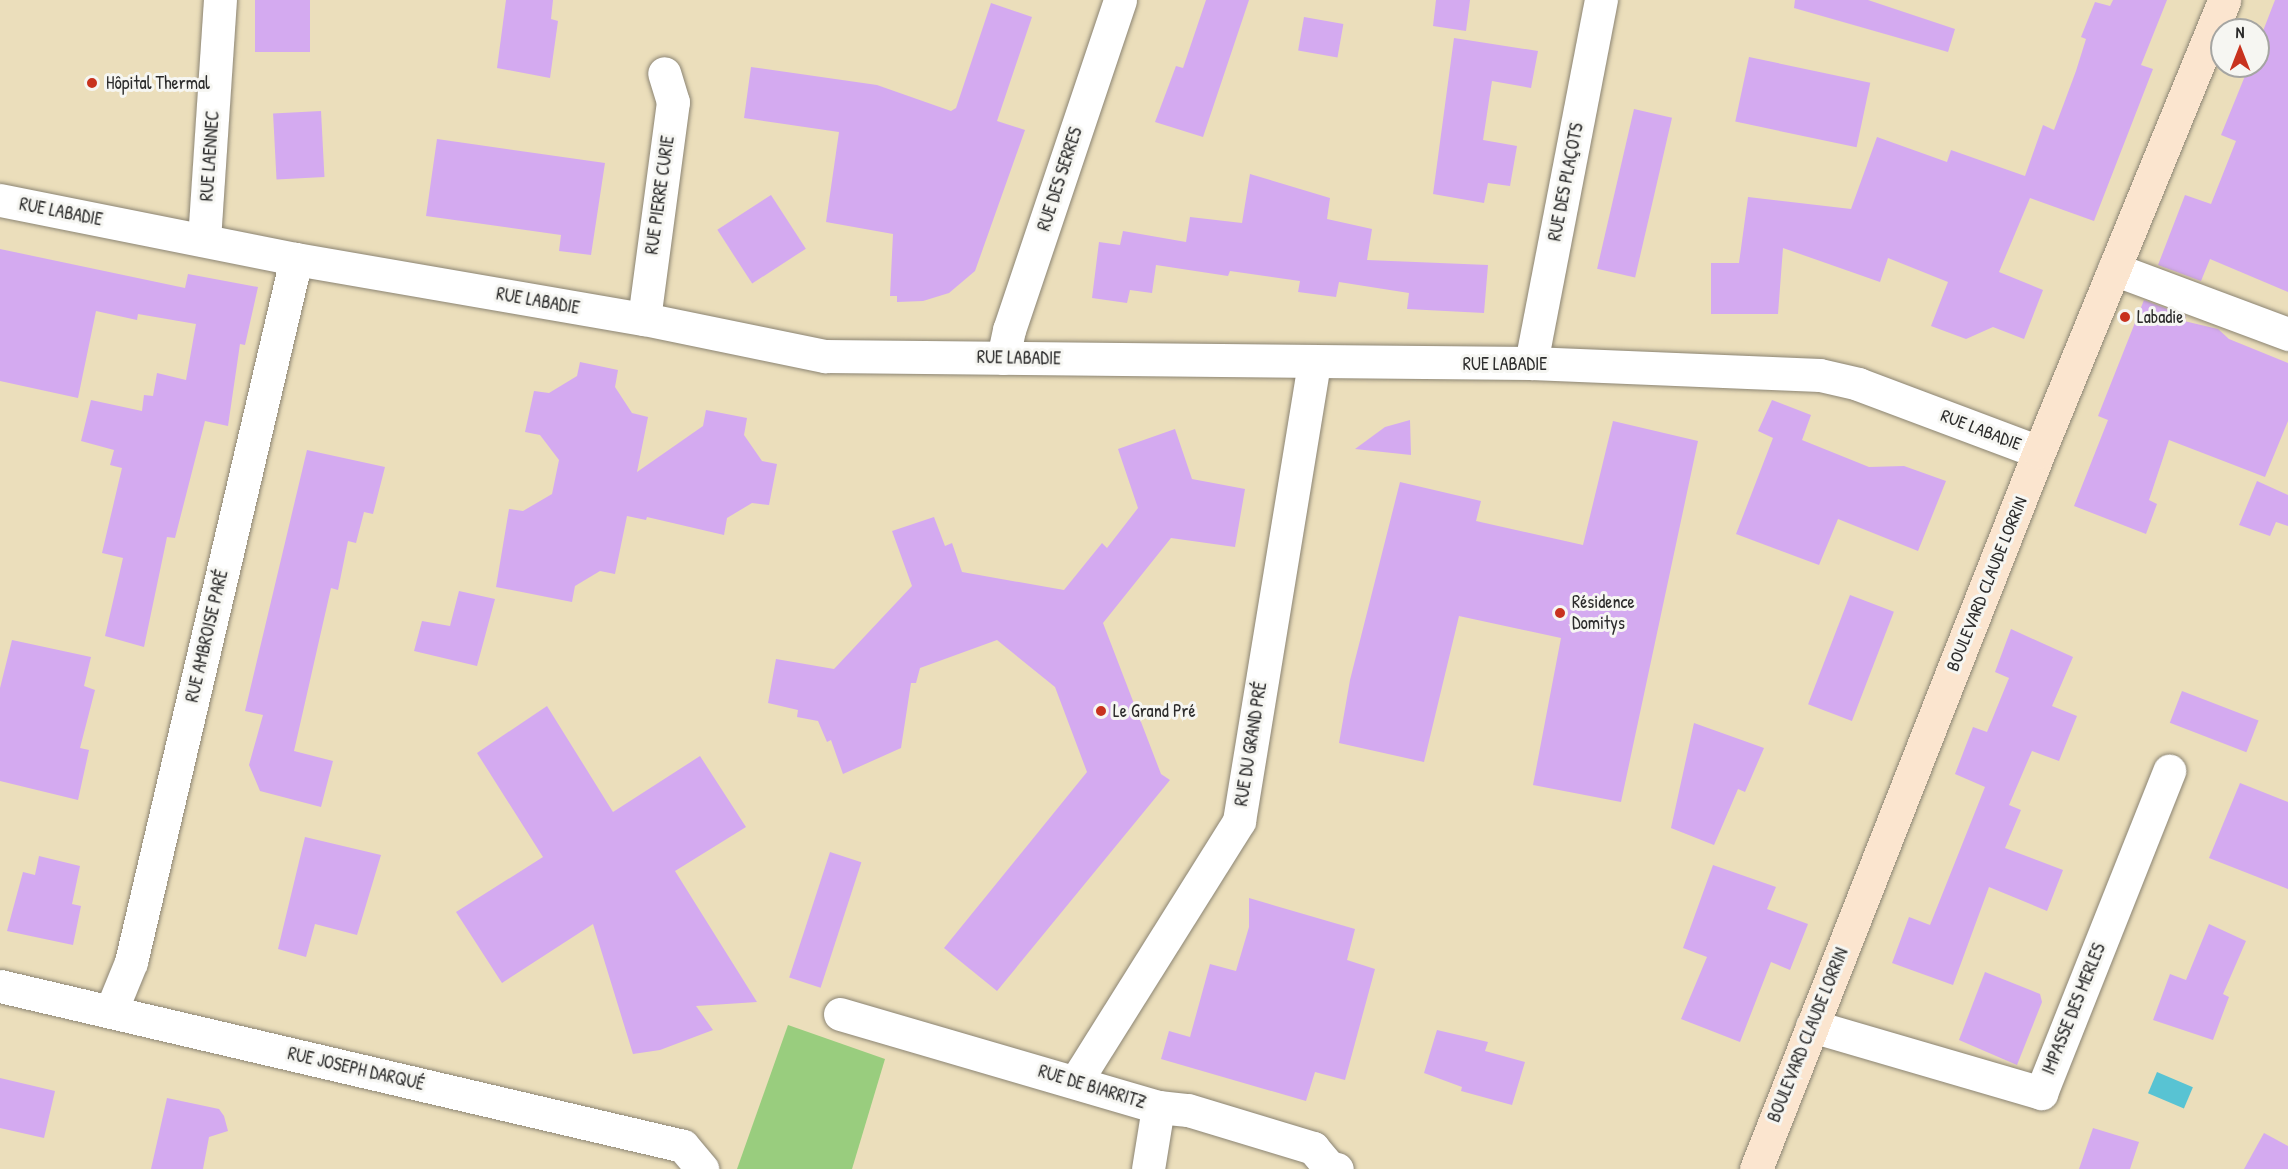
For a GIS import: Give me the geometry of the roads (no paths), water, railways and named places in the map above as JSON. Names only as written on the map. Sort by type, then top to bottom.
[{"type":"street","name":"RUE LAENNEC","points":[[204,240],[220,0]]},
{"type":"street","name":"RUE DES SERRES","points":[[1003,358],[1009,330],[1120,0]]},
{"type":"street","name":"RUE DES PLAÇOTS","points":[[1531,363],[1601,0]]},
{"type":"street","name":"BOULEVARD CLAUDE LORRIN","points":[[1756,1169],[2039,452],[2223,0]]},
{"type":"street","name":"RUE PIERRE CURIE","points":[[644,319],[673,102],[664,73]]},
{"type":"street","name":"RUE LABADIE","points":[[0,200],[296,259],[644,319],[825,356],[1314,364],[1531,363],[1820,375],[1858,384],[2039,452]]},
{"type":"street","name":"RUE AMBROISE PARÉ","points":[[111,1011],[131,962],[296,259]]},
{"type":"street","points":[[2114,269],[2288,334]]},
{"type":"street","name":"RUE DU GRAND PRÉ","points":[[1076,1081],[1239,821],[1314,364]]},
{"type":"street","name":"IMPASSE DES MERLES","points":[[1812,1026],[2041,1093],[2169,771]]},
{"type":"street","name":"RUE JOSEPH DARQUÉ","points":[[0,986],[683,1146],[702,1169]]},
{"type":"street","name":"RUE DE BIARRITZ","points":[[840,1014],[1076,1081],[1158,1107],[1188,1110],[1313,1148],[1329,1167],[1336,1169]]},
{"type":"street","points":[[1148,1169],[1158,1107]]},
{"type":"water","points":[[2157,1072],[2193,1087],[2184,1108],[2148,1093]]},
{"type":"place","name":"Hôpital Thermal","points":[[92,83]]},
{"type":"place","name":"Labadie","points":[[2125,317]]},
{"type":"place","name":"Résidence Domitys","points":[[1560,613]]},
{"type":"place","name":"Le Grand Pré","points":[[1101,711]]}]
